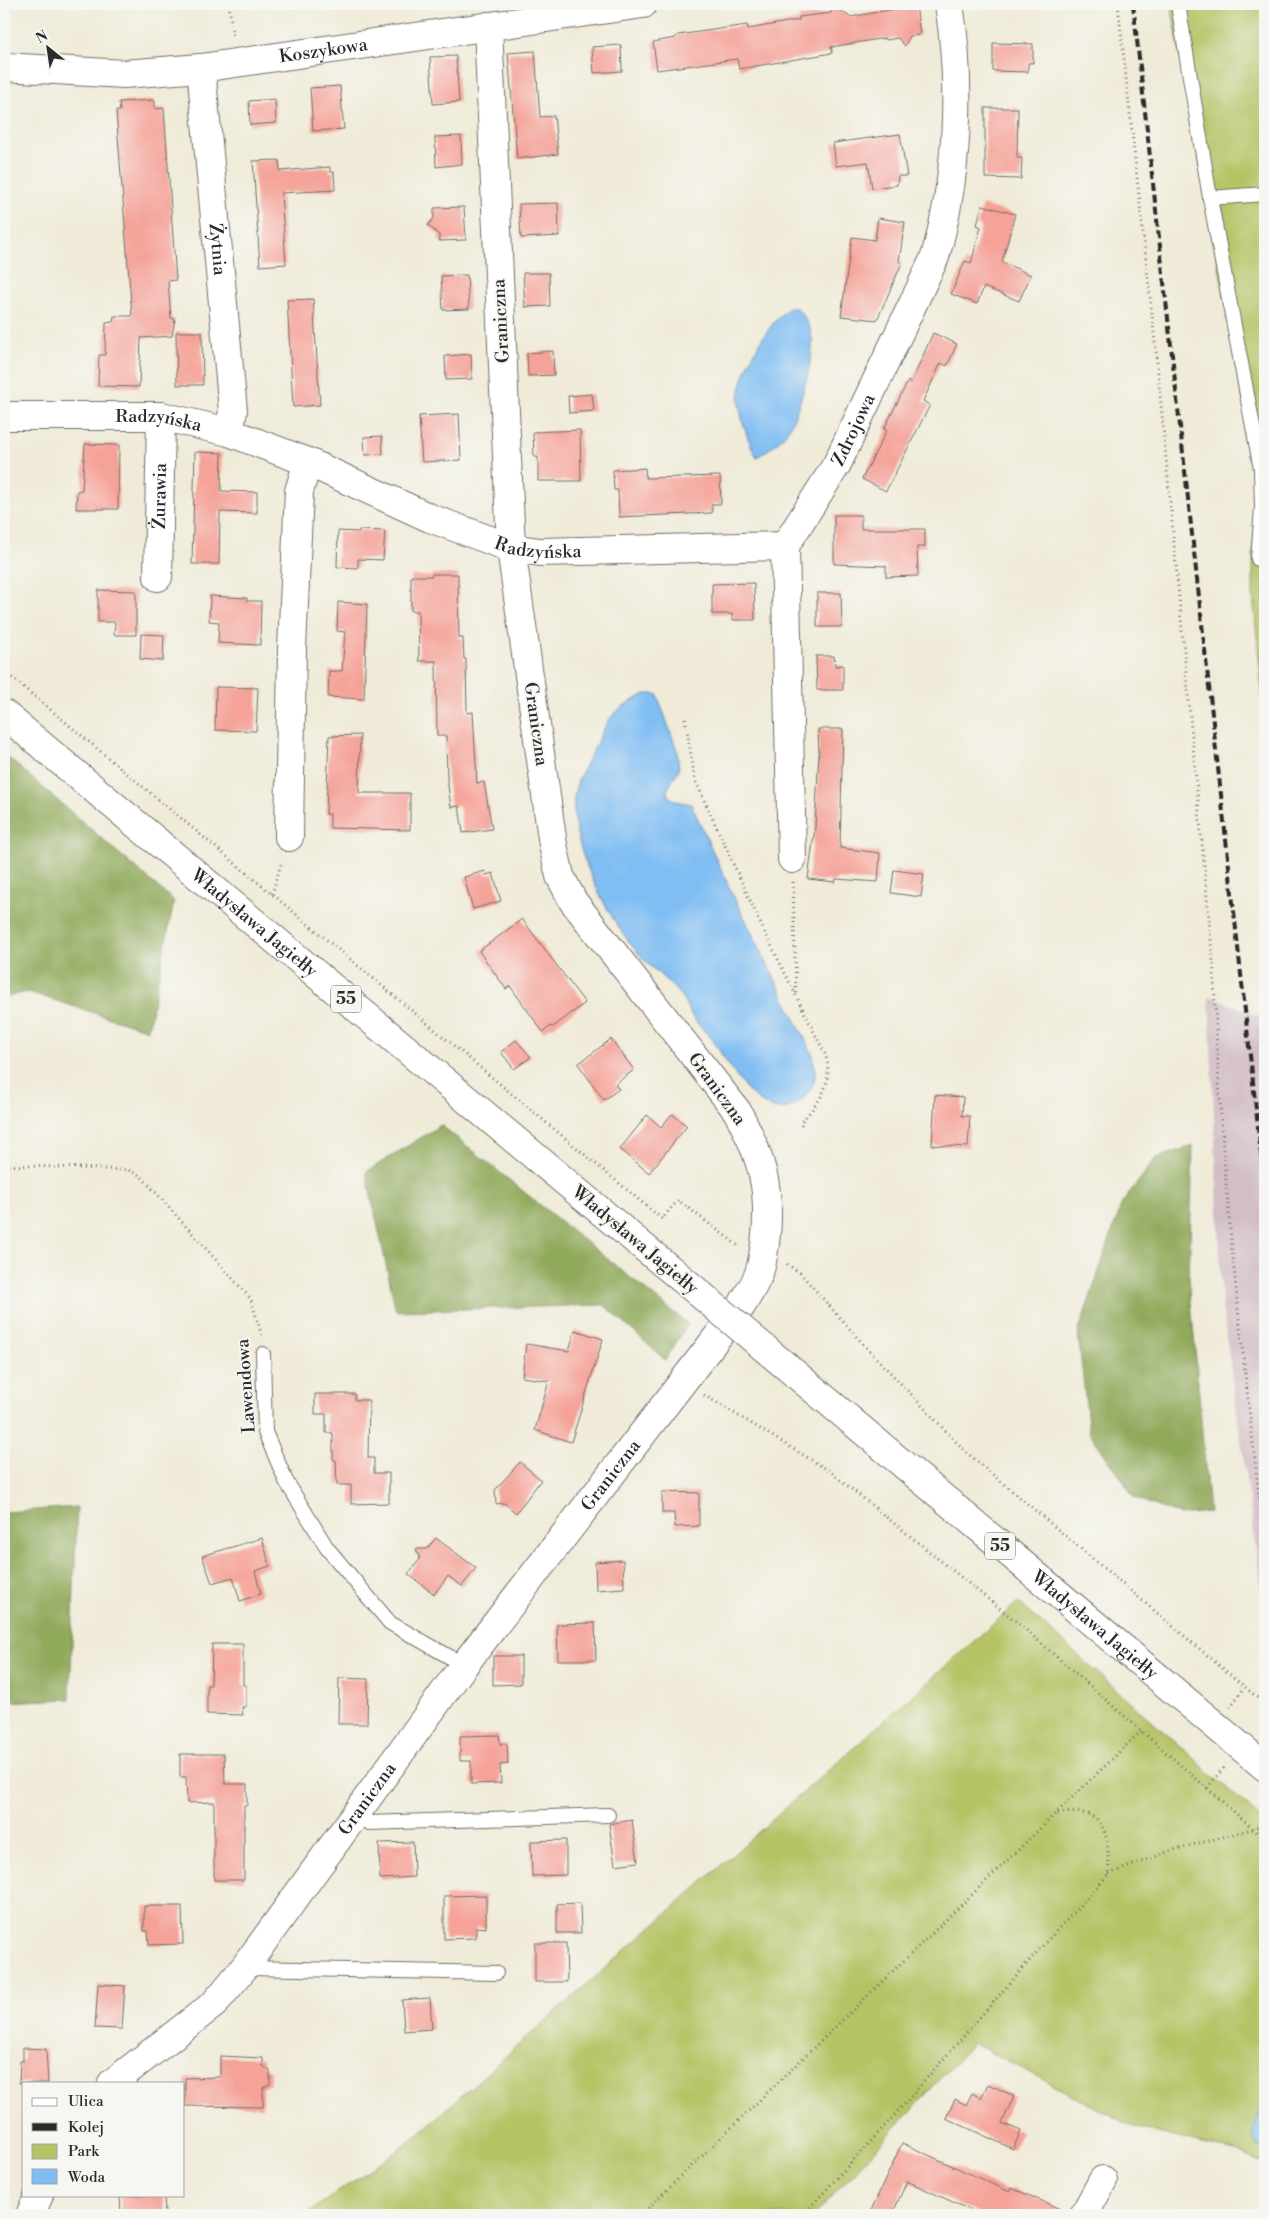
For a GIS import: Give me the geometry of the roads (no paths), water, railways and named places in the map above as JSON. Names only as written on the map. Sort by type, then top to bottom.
[{"type":"street","name":"Koszykowa","points":[[4,67],[124,74],[201,68],[643,4]]},
{"type":"street","name":"Zdrojowa","points":[[785,546],[837,464],[935,257],[943,228],[955,143],[956,70],[948,4]]},
{"type":"street","name":"Graniczna","points":[[113,2082],[214,2004],[244,1968],[464,1665],[742,1305],[758,1277],[763,1258],[768,1200],[763,1167],[745,1126],[737,1111],[572,901],[560,876],[553,845],[511,548],[488,26]]},
{"type":"street","name":"Żytnia","points":[[201,68],[233,411],[229,432]]},
{"type":"street","name":"Radzyńska","points":[[4,416],[161,416],[229,432],[308,462],[430,518],[511,548],[540,552],[785,546]]},
{"type":"street","name":"Żurawia","points":[[158,577],[161,416]]},
{"type":"street","points":[[289,837],[292,649],[299,491],[308,462]]},
{"type":"street","points":[[785,546],[792,859]]},
{"type":"street","name":"Władysława Jagiełły","points":[[4,714],[769,1352],[1230,1751],[1265,1767]]},
{"type":"street","points":[[1084,2215],[1103,2180]]},
{"type":"street","points":[[30,2215],[39,2196]]},
{"type":"lane","points":[[1178,4],[1210,198],[1261,469],[1262,508],[1258,559]]},
{"type":"lane","points":[[1210,198],[1265,194]]},
{"type":"lane","name":"Lawendowa","points":[[263,1354],[265,1432],[286,1481],[327,1548],[390,1623],[464,1665]]},
{"type":"lane","points":[[356,1813],[369,1823],[608,1815]]},
{"type":"lane","points":[[244,1968],[496,1973]]},
{"type":"water","points":[[789,308],[797,308],[805,318],[810,331],[812,348],[809,369],[796,414],[786,433],[778,442],[757,457],[750,444],[742,420],[739,405],[741,387],[744,375],[756,348],[772,324]]},
{"type":"water","points":[[645,694],[657,694],[677,750],[679,769],[667,790],[669,797],[691,804],[731,891],[813,1055],[814,1083],[808,1094],[793,1106],[781,1109],[770,1107],[750,1093],[712,1039],[692,1017],[683,999],[643,959],[626,938],[603,901],[584,859],[574,817],[574,798],[577,783],[604,728],[614,714],[631,701]]},
{"type":"water","points":[[1265,2104],[1265,2148],[1257,2147],[1253,2130],[1258,2114]]},
{"type":"railway","points":[[1133,4],[1265,1190]]}]
